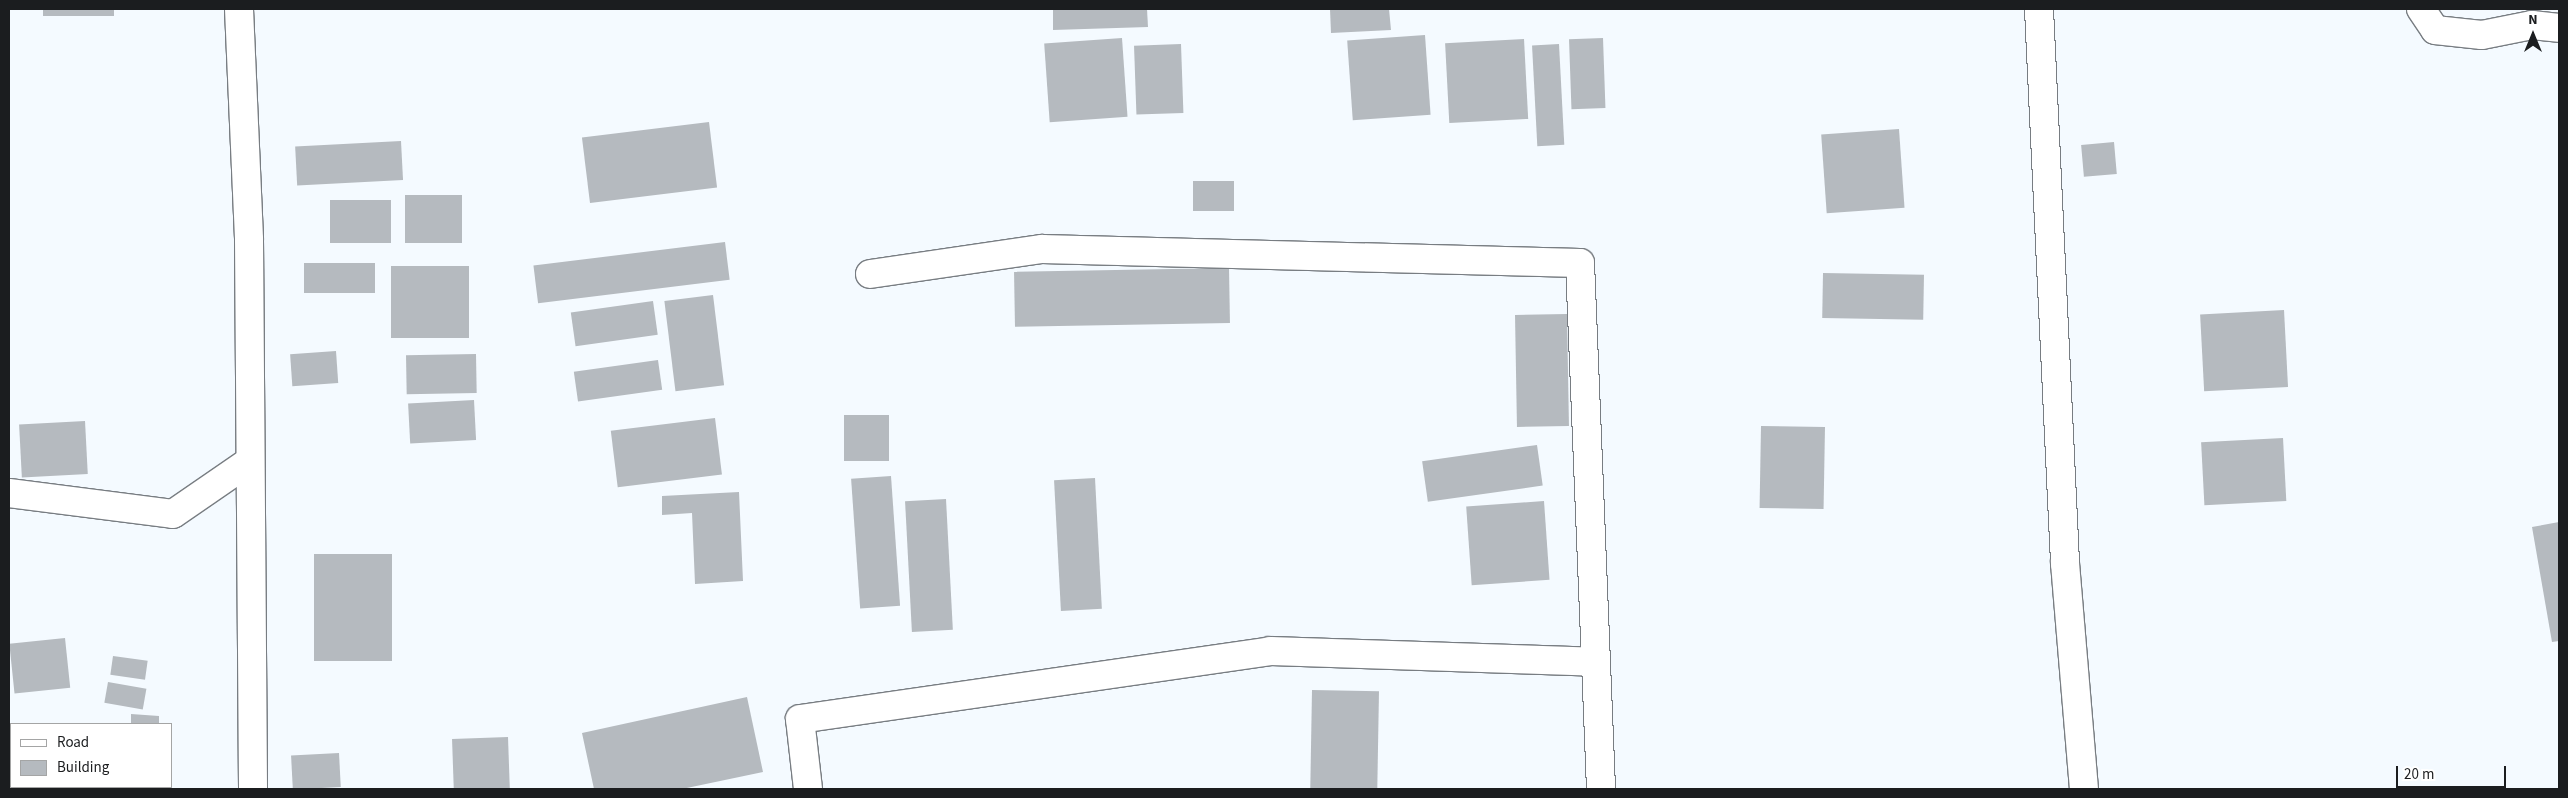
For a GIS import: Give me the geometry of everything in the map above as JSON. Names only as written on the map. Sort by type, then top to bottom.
[{"type":"street","points":[[239,9],[248,240],[253,789]]},
{"type":"street","points":[[2039,9],[2065,563],[2084,789]]},
{"type":"street","points":[[2421,9],[2435,30],[2482,35],[2532,25],[2559,28]]},
{"type":"street","points":[[870,274],[1042,250],[1580,263],[1600,789]]},
{"type":"street","points":[[9,493],[173,514],[250,461]]},
{"type":"street","points":[[808,789],[800,719],[1270,651],[1596,662]]},
{"type":"building","points":[[43,9],[114,9],[114,16],[43,16]]},
{"type":"building","points":[[1053,9],[1147,9],[1148,27],[1053,30]]},
{"type":"building","points":[[1330,9],[1389,9],[1391,30],[1331,33]]},
{"type":"building","points":[[1425,35],[1431,115],[1353,120],[1347,40]]},
{"type":"building","points":[[1122,38],[1128,117],[1050,122],[1044,43]]},
{"type":"building","points":[[1603,38],[1605,108],[1571,109],[1569,39]]},
{"type":"building","points":[[1524,39],[1528,119],[1449,123],[1445,43]]},
{"type":"building","points":[[1181,44],[1183,113],[1136,115],[1134,46]]},
{"type":"building","points":[[1559,44],[1564,145],[1537,146],[1532,45]]},
{"type":"building","points":[[709,122],[717,188],[590,203],[582,138]]},
{"type":"building","points":[[1899,129],[1905,208],[1827,213],[1821,134]]},
{"type":"building","points":[[401,141],[403,180],[297,185],[295,147]]},
{"type":"building","points":[[2114,142],[2117,174],[2084,177],[2081,145]]},
{"type":"building","points":[[1193,181],[1234,181],[1234,211],[1193,211]]},
{"type":"building","points":[[405,195],[462,195],[462,243],[405,243]]},
{"type":"building","points":[[330,200],[391,200],[391,243],[330,243]]},
{"type":"building","points":[[725,242],[730,280],[538,303],[533,266]]},
{"type":"building","points":[[304,263],[375,263],[375,293],[304,293]]},
{"type":"building","points":[[391,266],[469,266],[469,338],[391,338]]},
{"type":"building","points":[[1229,268],[1230,323],[1015,327],[1014,272]]},
{"type":"building","points":[[1823,273],[1924,275],[1923,320],[1822,318]]},
{"type":"building","points":[[713,295],[724,385],[675,391],[664,301]]},
{"type":"building","points":[[653,301],[658,335],[576,346],[571,313]]},
{"type":"building","points":[[2284,310],[2288,387],[2204,391],[2200,314]]},
{"type":"building","points":[[1567,314],[1569,426],[1517,427],[1515,315]]},
{"type":"building","points":[[336,351],[338,383],[292,386],[290,354]]},
{"type":"building","points":[[476,354],[477,393],[407,394],[406,355]]},
{"type":"building","points":[[658,360],[662,390],[578,402],[574,372]]},
{"type":"building","points":[[474,400],[476,440],[410,443],[408,403]]},
{"type":"building","points":[[844,415],[889,415],[889,461],[844,461]]},
{"type":"building","points":[[715,418],[722,475],[618,487],[611,431]]},
{"type":"building","points":[[85,421],[88,474],[22,477],[19,424]]},
{"type":"building","points":[[1761,426],[1825,427],[1824,509],[1760,508]]},
{"type":"building","points":[[2283,438],[2286,501],[2204,505],[2201,442]]},
{"type":"building","points":[[1537,445],[1543,486],[1428,502],[1422,461]]},
{"type":"building","points":[[891,476],[900,606],[860,608],[851,479]]},
{"type":"building","points":[[1095,478],[1102,609],[1061,611],[1054,480]]},
{"type":"building","points":[[739,492],[743,581],[695,584],[692,513],[662,515],[662,496]]},
{"type":"building","points":[[946,499],[953,630],[912,632],[905,501]]},
{"type":"building","points":[[1544,501],[1550,580],[1472,585],[1466,506]]},
{"type":"building","points":[[2559,522],[2559,641],[2552,642],[2532,527]]},
{"type":"building","points":[[314,554],[392,554],[392,661],[314,661]]},
{"type":"building","points":[[65,638],[70,688],[15,694],[9,644]]},
{"type":"building","points":[[113,656],[148,661],[145,680],[110,675]]},
{"type":"building","points":[[108,682],[146,689],[143,709],[104,703]]},
{"type":"building","points":[[1312,690],[1379,691],[1377,789],[1310,789]]},
{"type":"building","points":[[747,697],[763,772],[682,789],[594,789],[582,733]]},
{"type":"building","points":[[131,714],[159,716],[159,723],[131,723]]},
{"type":"building","points":[[508,737],[510,789],[454,789],[452,739]]},
{"type":"building","points":[[339,753],[341,787],[293,789],[291,756]]}]
